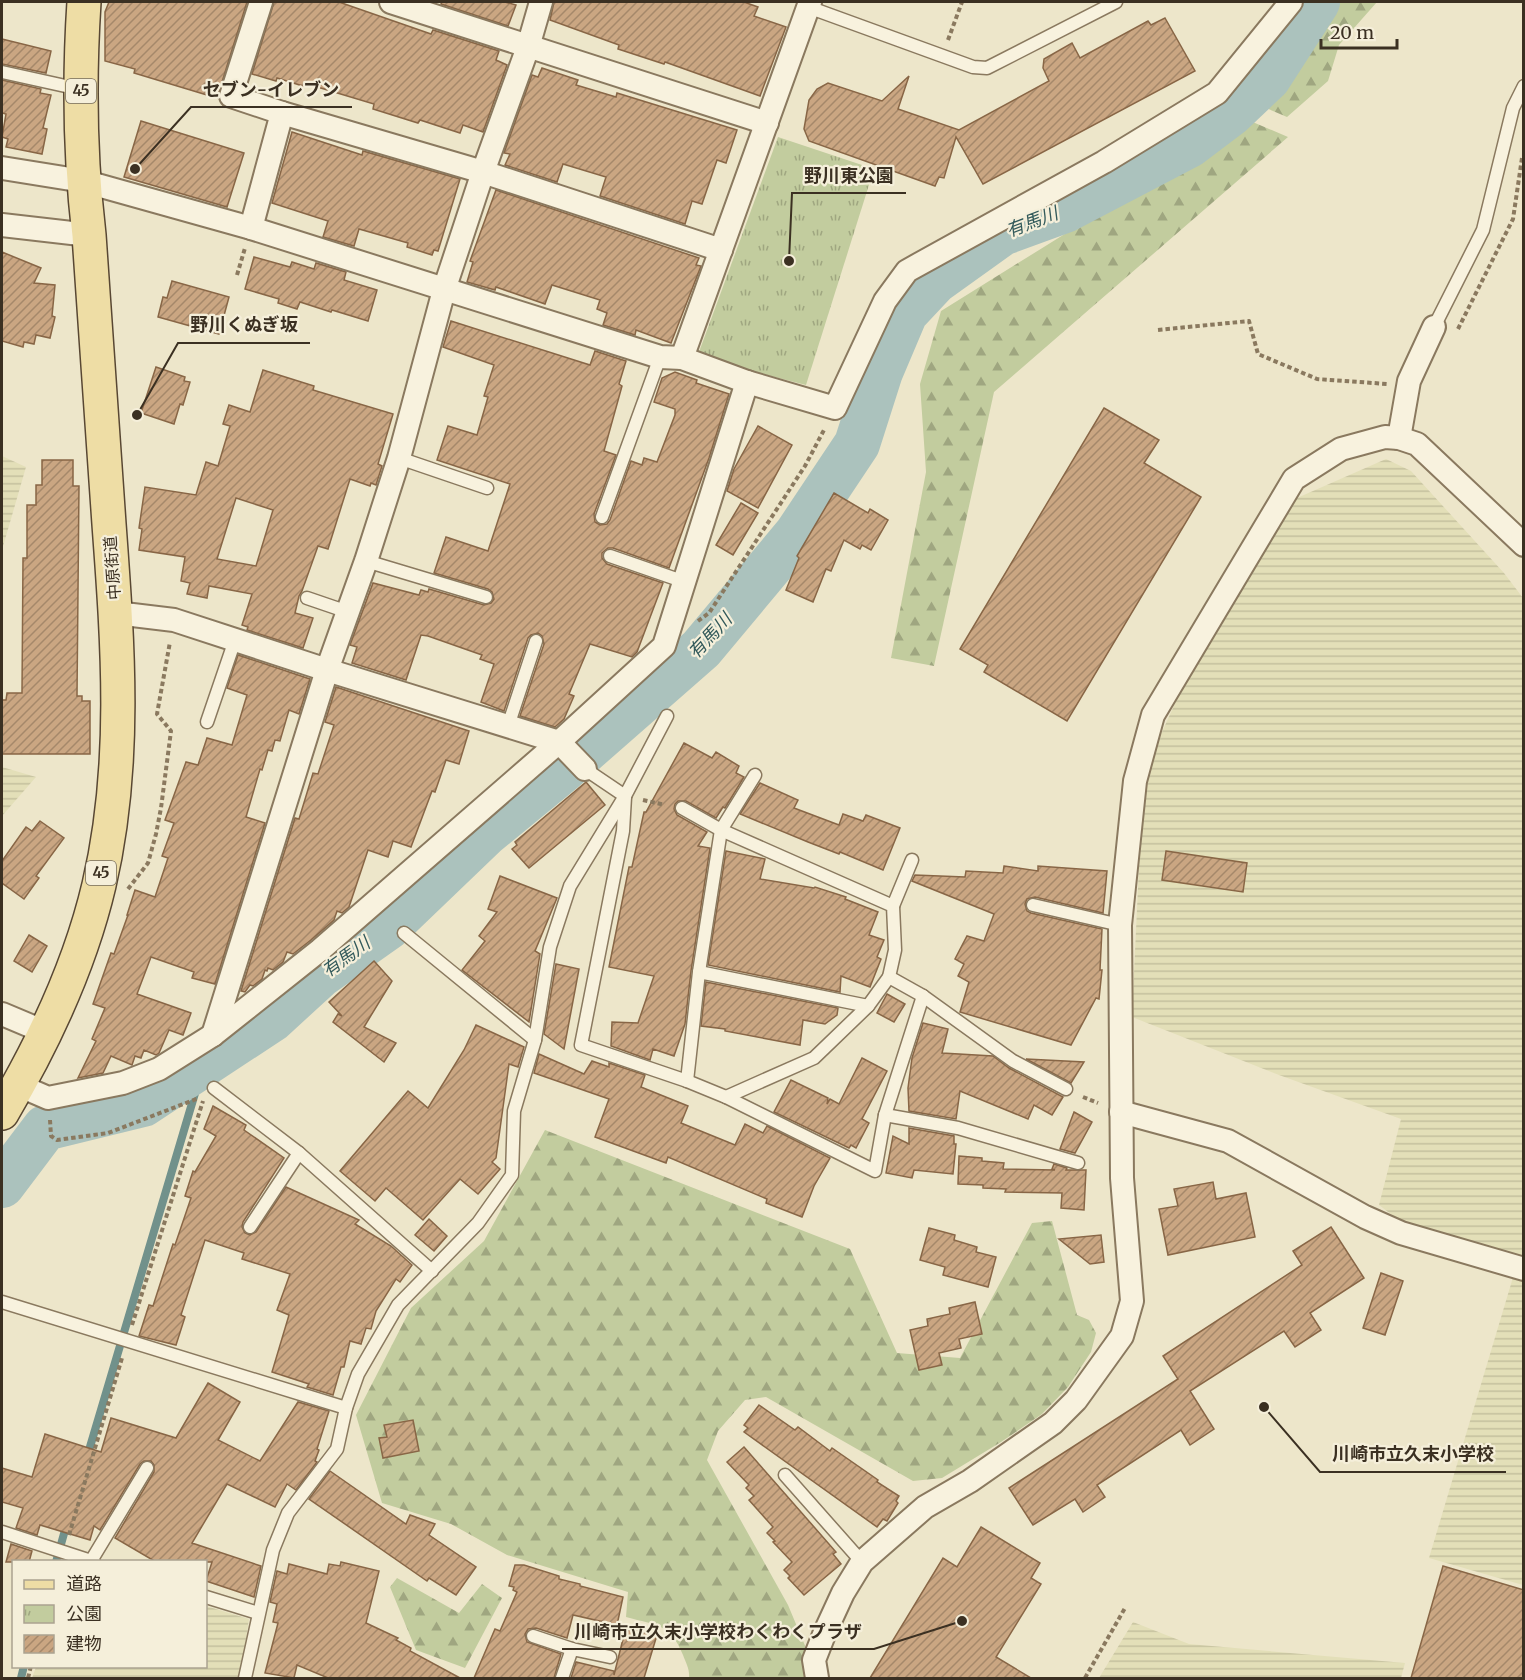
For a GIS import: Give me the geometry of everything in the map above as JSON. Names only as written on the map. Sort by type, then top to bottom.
[{"type":"main road","name":"中原街道","points":[[2,1113],[45,1032],[75,967],[99,885],[116,786],[119,709],[116,613],[89,235],[83,181],[81,90],[84,2]]},
{"type":"street","points":[[261,2],[231,96],[483,172],[721,250]]},
{"type":"street","points":[[391,2],[767,123]]},
{"type":"street","points":[[213,1035],[327,670],[366,561],[399,458],[444,290],[541,2]]},
{"type":"street","points":[[2,168],[83,181],[251,228],[444,290],[835,408],[885,301],[907,271],[1104,162],[1216,93],[1291,2]]},
{"type":"street","points":[[671,357],[721,250],[767,123],[804,3]]},
{"type":"street","points":[[251,228],[282,113]]},
{"type":"street","points":[[2,225],[89,235]]},
{"type":"street","points":[[1400,438],[1409,381],[1434,327]]},
{"type":"street","points":[[18,1085],[48,1098],[123,1083],[159,1069],[213,1035],[320,950],[563,745],[664,646],[747,382]]},
{"type":"street","points":[[818,1678],[814,1660],[843,1593],[862,1562],[925,1507],[970,1481],[1053,1423],[1076,1400],[1122,1336],[1132,1300],[1122,1178],[1120,925],[1135,781],[1153,715],[1294,479],[1341,449],[1384,438],[1400,438],[1416,444],[1524,545]]},
{"type":"street","points":[[116,613],[174,620],[508,726],[563,745],[585,768]]},
{"type":"street","points":[[2,1014],[45,1032]]},
{"type":"street","points":[[1121,1112],[1228,1141],[1365,1217],[1401,1233],[1524,1269]]},
{"type":"lane","points":[[804,3],[942,56],[974,67],[987,68],[1116,2]]},
{"type":"lane","points":[[2,72],[81,90]]},
{"type":"lane","points":[[1434,327],[1483,230],[1513,108],[1524,86]]},
{"type":"lane","points":[[602,517],[671,357]]},
{"type":"lane","points":[[399,458],[488,488]]},
{"type":"lane","points":[[610,556],[685,582]]},
{"type":"lane","points":[[366,561],[486,597]]},
{"type":"lane","points":[[307,598],[348,612]]},
{"type":"lane","points":[[207,722],[235,640]]},
{"type":"lane","points":[[508,726],[536,641]]},
{"type":"lane","points":[[245,1678],[273,1550],[288,1513],[337,1449],[346,1408],[358,1374],[398,1305],[478,1223],[512,1175],[514,1112],[535,1040],[550,947],[570,886],[625,796],[667,716]]},
{"type":"lane","points":[[585,768],[625,796]]},
{"type":"lane","points":[[687,1081],[699,972],[722,830],[755,775]]},
{"type":"lane","points":[[625,796],[623,831],[581,1045],[687,1081],[726,1097],[874,1171],[885,1115],[924,996]]},
{"type":"lane","points":[[682,808],[722,830],[893,906]]},
{"type":"lane","points":[[726,1097],[814,1058],[868,1006],[889,977],[895,950],[893,906],[912,860]]},
{"type":"lane","points":[[1033,904],[1120,925]]},
{"type":"lane","points":[[404,933],[535,1040]]},
{"type":"lane","points":[[699,972],[868,1006]]},
{"type":"lane","points":[[889,977],[924,996],[1013,1061],[1065,1089]]},
{"type":"lane","points":[[214,1088],[299,1153],[432,1271]]},
{"type":"lane","points":[[885,1115],[958,1128],[1078,1163]]},
{"type":"lane","points":[[250,1227],[299,1153]]},
{"type":"lane","points":[[2,1302],[346,1408]]},
{"type":"lane","points":[[93,1560],[147,1468]]},
{"type":"lane","points":[[785,1475],[862,1562]]},
{"type":"lane","points":[[2,1532],[89,1560]]},
{"type":"lane","points":[[207,1597],[258,1613]]},
{"type":"lane","points":[[533,1636],[610,1658]]},
{"type":"lane","points":[[562,1678],[572,1648]]},
{"type":"path","points":[[942,56],[962,2]]},
{"type":"path","points":[[1158,330],[1249,321],[1258,354],[1317,379],[1387,384],[1391,374]]},
{"type":"path","points":[[664,646],[709,613],[805,466],[835,408]]},
{"type":"path","points":[[123,897],[148,863],[161,808],[171,731],[157,714],[174,620]]},
{"type":"path","points":[[625,796],[682,808]]},
{"type":"path","points":[[48,1098],[51,1136],[57,1140],[108,1133],[204,1096],[214,1088]]},
{"type":"path","points":[[1065,1089],[1121,1112]]},
{"type":"path","points":[[1085,1678],[1125,1608]]},
{"type":"shaded area","points":[[2,456],[26,467],[2,550]]},
{"type":"shaded area","points":[[1386,459],[1411,471],[1504,573],[1523,598],[1523,1257],[1514,1260],[1405,1225],[1379,1205],[1401,1119],[1279,1075],[1132,1017],[1141,822],[1147,774],[1157,743],[1177,699],[1297,498]]},
{"type":"shaded area","points":[[2,767],[36,777],[2,816]]},
{"type":"shaded area","points":[[1514,1274],[1523,1277],[1523,1585],[1429,1558]]},
{"type":"shaded area","points":[[207,1606],[249,1619],[240,1678],[32,1678],[36,1668],[207,1668]]},
{"type":"shaded area","points":[[1133,1622],[1189,1644],[1405,1663],[1401,1678],[1099,1678]]},
{"type":"green space","points":[[1336,2],[1377,2],[1339,45],[1328,81],[1287,117],[1257,104]]},
{"type":"green space","points":[[1248,120],[1288,137],[994,392],[934,666],[891,658],[926,472],[920,384],[941,311]]},
{"type":"green space","points":[[778,137],[874,169],[806,385],[705,359],[699,352]]},
{"type":"green space","points":[[545,1130],[850,1249],[897,1353],[960,1358],[1032,1223],[1052,1221],[1077,1315],[1089,1320],[1096,1333],[1091,1352],[1068,1387],[1042,1414],[1001,1442],[942,1478],[913,1481],[766,1397],[745,1400],[718,1431],[707,1460],[788,1605],[806,1648],[807,1678],[689,1678],[683,1655],[668,1631],[662,1627],[626,1617],[628,1592],[507,1555],[451,1524],[382,1503],[356,1415],[411,1308],[484,1241]]},
{"type":"green space","points":[[397,1578],[459,1613],[482,1584],[502,1598],[465,1668],[416,1650],[390,1587]]},
{"type":"building","points":[[109,2],[247,2],[217,98],[134,73],[135,69],[105,61],[105,12]]},
{"type":"building","points":[[274,2],[339,2],[431,34],[433,30],[499,51],[496,60],[507,65],[483,132],[463,125],[460,133],[420,120],[418,123],[373,109],[374,104],[304,83],[303,86],[277,78],[276,81],[252,74]]},
{"type":"building","points":[[442,2],[505,2],[516,5],[508,26],[441,4]]},
{"type":"building","points":[[554,2],[744,2],[758,7],[754,16],[786,27],[760,96],[665,62],[664,64],[618,49],[619,45],[550,20]]},
{"type":"building","points":[[1165,18],[1195,71],[983,184],[956,137],[944,178],[939,177],[935,186],[809,141],[804,129],[809,100],[817,89],[828,83],[882,101],[909,76],[898,109],[959,130],[1049,81],[1043,68],[1044,59],[1072,43],[1080,58],[1148,21],[1151,25]]},
{"type":"building","points":[[2,39],[51,51],[46,73],[2,64]]},
{"type":"building","points":[[542,68],[578,80],[576,85],[616,97],[617,93],[737,130],[726,163],[717,160],[702,204],[692,201],[685,224],[600,196],[606,177],[563,164],[557,182],[505,165],[510,154],[504,153],[532,75],[538,77]]},
{"type":"building","points":[[2,80],[41,89],[40,93],[51,95],[43,128],[47,129],[42,154],[6,147],[8,139],[2,137],[6,114],[2,113]]},
{"type":"building","points":[[141,121],[244,153],[227,207],[124,177]]},
{"type":"building","points":[[292,132],[362,155],[363,151],[460,179],[438,251],[434,250],[432,255],[407,247],[408,243],[359,229],[354,246],[323,237],[328,221],[272,203]]},
{"type":"building","points":[[496,190],[699,258],[696,265],[701,266],[671,343],[636,330],[635,335],[603,325],[607,313],[597,309],[600,300],[552,285],[545,304],[496,287],[495,290],[467,282],[473,262],[470,261]]},
{"type":"building","points":[[2,252],[41,268],[34,283],[55,285],[52,316],[55,317],[50,338],[36,335],[34,344],[24,342],[23,347],[2,341]]},
{"type":"building","points":[[254,257],[290,267],[292,262],[314,269],[316,263],[346,272],[344,280],[377,290],[368,321],[300,302],[297,309],[278,303],[279,299],[245,289]]},
{"type":"building","points":[[172,281],[229,297],[219,334],[158,317],[163,297],[167,298]]},
{"type":"building","points":[[451,321],[590,365],[595,351],[626,361],[619,384],[622,386],[604,451],[616,455],[594,514],[595,522],[600,525],[607,524],[610,520],[631,461],[642,465],[644,458],[657,462],[675,415],[675,409],[654,402],[662,378],[675,372],[697,380],[696,383],[729,394],[709,458],[669,568],[613,548],[608,548],[602,553],[602,558],[607,564],[663,583],[637,652],[632,657],[590,644],[569,694],[574,696],[564,719],[555,727],[520,716],[544,644],[542,636],[538,633],[528,638],[504,711],[481,702],[494,664],[480,659],[482,655],[428,636],[421,635],[406,680],[352,663],[357,647],[350,645],[373,583],[419,595],[421,590],[428,592],[429,589],[484,605],[491,603],[494,599],[492,592],[488,589],[434,573],[446,537],[488,551],[510,484],[437,460],[448,426],[477,435],[488,397],[484,396],[494,365],[443,347]]},
{"type":"building","points":[[156,367],[185,377],[184,381],[190,382],[174,424],[141,413]]},
{"type":"building","points":[[263,370],[314,386],[313,390],[393,414],[378,464],[382,466],[376,485],[371,483],[370,486],[350,479],[328,549],[318,546],[295,613],[313,618],[303,648],[247,630],[248,627],[242,625],[252,594],[209,586],[207,598],[187,594],[190,583],[181,581],[185,557],[139,550],[142,529],[139,528],[145,487],[196,495],[206,462],[218,466],[230,426],[223,424],[229,405],[250,412]],"holes":[[[236,498],[273,510],[256,566],[217,559]]]},
{"type":"building","points":[[1104,408],[1159,440],[1144,463],[1201,497],[1067,721],[984,672],[988,665],[960,649]]},
{"type":"building","points":[[758,426],[792,445],[758,508],[727,491],[734,469]]},
{"type":"building","points":[[42,460],[73,460],[73,486],[79,486],[77,696],[82,696],[82,701],[90,701],[90,754],[2,754],[2,700],[6,700],[7,693],[22,693],[23,558],[27,558],[27,505],[36,505],[36,485],[42,485]]},
{"type":"building","points":[[834,493],[868,513],[870,509],[888,520],[871,550],[862,545],[860,549],[844,540],[831,571],[826,569],[813,602],[786,590],[799,558],[797,556]]},
{"type":"building","points":[[741,503],[758,513],[733,555],[716,545]]},
{"type":"building","points":[[238,655],[310,679],[299,714],[289,710],[280,741],[275,740],[272,751],[268,750],[262,770],[260,769],[246,817],[265,823],[215,984],[192,978],[194,972],[151,957],[137,994],[191,1013],[183,1035],[169,1030],[156,1055],[144,1050],[141,1058],[135,1056],[132,1065],[111,1056],[103,1073],[78,1078],[96,1041],[92,1039],[105,1008],[93,1004],[111,953],[114,954],[135,890],[155,897],[168,858],[162,856],[174,823],[165,820],[186,762],[198,765],[207,738],[232,745],[247,695],[227,688]]},
{"type":"building","points":[[336,687],[469,731],[459,764],[446,760],[411,847],[393,841],[388,857],[368,850],[349,907],[342,913],[337,911],[334,920],[311,940],[293,954],[287,952],[283,962],[273,970],[268,968],[267,971],[265,970],[262,979],[253,986],[250,985],[245,992],[241,991],[295,818],[299,819],[313,773],[318,774],[334,725],[325,722]]},
{"type":"building","points":[[684,743],[712,758],[716,752],[739,766],[736,773],[744,777],[716,818],[686,801],[678,801],[675,804],[674,809],[677,815],[707,832],[698,846],[710,848],[685,1024],[674,1056],[653,1049],[650,1060],[611,1046],[612,1022],[638,1023],[654,976],[609,967],[629,867],[632,867],[644,812]]},
{"type":"building","points":[[586,782],[605,805],[529,868],[512,849],[517,845],[515,842]]},
{"type":"building","points":[[760,783],[798,800],[794,808],[839,825],[843,814],[863,821],[866,815],[900,828],[883,870],[740,814]]},
{"type":"building","points":[[40,821],[64,838],[36,876],[39,878],[24,899],[2,883],[2,861],[26,827],[32,831]]},
{"type":"building","points":[[726,851],[765,859],[760,879],[815,887],[846,897],[845,899],[878,912],[869,935],[884,940],[877,957],[881,959],[870,987],[841,976],[840,992],[708,965]]},
{"type":"building","points":[[1166,851],[1247,863],[1243,892],[1162,880]]},
{"type":"building","points":[[1004,866],[1038,871],[1038,866],[1107,871],[1103,913],[1035,897],[1027,899],[1025,904],[1027,911],[1031,913],[1102,929],[1099,999],[1096,998],[1071,1045],[960,1012],[969,982],[958,976],[964,964],[955,959],[967,936],[984,941],[994,914],[912,881],[915,875],[965,877],[966,871],[1003,873]]},
{"type":"building","points":[[500,876],[557,898],[535,951],[540,954],[529,1022],[462,970],[485,941],[479,936],[497,912],[488,909]]},
{"type":"building","points":[[29,935],[47,946],[32,972],[14,961]]},
{"type":"building","points":[[374,961],[392,981],[364,1027],[396,1043],[384,1062],[333,1022],[338,1014],[342,1016],[329,1002]]},
{"type":"building","points":[[556,964],[579,969],[564,1049],[544,1034]]},
{"type":"building","points":[[706,982],[838,1008],[837,1015],[825,1024],[803,1020],[800,1045],[701,1026]]},
{"type":"building","points":[[887,994],[905,1004],[894,1022],[877,1013]]},
{"type":"building","points":[[923,1023],[948,1029],[942,1053],[993,1056],[1009,1068],[1063,1097],[1052,1115],[1034,1105],[1028,1119],[960,1091],[956,1119],[909,1111],[908,1088],[912,1058]]},
{"type":"building","points":[[476,1025],[524,1047],[518,1067],[509,1064],[496,1158],[492,1162],[500,1169],[478,1194],[460,1179],[423,1220],[386,1188],[375,1201],[340,1171],[408,1091],[428,1108],[464,1050]]},
{"type":"building","points":[[539,1054],[584,1074],[592,1061],[609,1067],[609,1063],[645,1075],[641,1087],[688,1106],[681,1123],[735,1145],[745,1124],[763,1133],[767,1126],[830,1158],[814,1186],[802,1217],[766,1203],[767,1199],[668,1157],[666,1163],[595,1137],[609,1099],[534,1073]]},
{"type":"building","points":[[862,1058],[887,1071],[862,1119],[869,1123],[856,1148],[851,1145],[849,1148],[774,1112],[791,1080],[828,1098],[827,1104],[830,1099],[839,1104]]},
{"type":"building","points":[[1026,1059],[1084,1062],[1071,1083]]},
{"type":"building","points":[[213,1106],[246,1125],[244,1130],[284,1158],[243,1222],[242,1227],[245,1233],[250,1235],[256,1232],[286,1187],[359,1220],[355,1224],[391,1246],[412,1265],[400,1282],[396,1279],[376,1311],[371,1329],[366,1328],[361,1344],[350,1341],[344,1367],[341,1367],[333,1395],[307,1387],[309,1384],[272,1372],[289,1315],[277,1310],[290,1274],[242,1259],[244,1253],[205,1240],[181,1315],[185,1317],[176,1345],[139,1336],[149,1305],[153,1306],[191,1198],[185,1196],[193,1171],[195,1172],[216,1136],[204,1129]]},
{"type":"building","points":[[1074,1112],[1092,1122],[1075,1153],[1060,1149]]},
{"type":"building","points":[[909,1128],[954,1136],[954,1144],[956,1144],[953,1174],[914,1170],[912,1178],[886,1173],[893,1136],[909,1144]]},
{"type":"building","points":[[959,1156],[1004,1163],[1003,1169],[1055,1170],[1052,1169],[1054,1164],[1067,1168],[1066,1170],[1086,1170],[1084,1210],[1061,1208],[1062,1193],[1005,1192],[1006,1189],[983,1188],[983,1185],[958,1184]]},
{"type":"building","points":[[1213,1182],[1216,1199],[1246,1193],[1255,1237],[1168,1255],[1159,1209],[1178,1206],[1174,1189]]},
{"type":"building","points":[[429,1219],[447,1236],[434,1251],[415,1235]]},
{"type":"building","points":[[1331,1227],[1364,1278],[1310,1313],[1321,1330],[1295,1347],[1284,1331],[1190,1391],[1214,1429],[1190,1445],[1181,1430],[1097,1485],[1105,1497],[1083,1512],[1075,1499],[1033,1525],[1009,1488],[1178,1379],[1163,1356],[1302,1265],[1293,1251]]},
{"type":"building","points":[[929,1228],[955,1235],[954,1240],[977,1247],[976,1252],[996,1257],[988,1287],[943,1275],[945,1267],[920,1260]]},
{"type":"building","points":[[1101,1235],[1104,1262],[1090,1264],[1059,1239]]},
{"type":"building","points":[[1381,1273],[1403,1281],[1385,1335],[1363,1328]]},
{"type":"building","points":[[975,1302],[982,1334],[959,1339],[961,1348],[939,1353],[942,1365],[919,1370],[910,1330],[928,1326],[927,1319],[950,1314],[949,1308]]},
{"type":"building","points":[[208,1383],[240,1402],[218,1440],[260,1461],[298,1402],[329,1411],[317,1449],[319,1450],[315,1461],[317,1462],[296,1490],[287,1484],[275,1507],[227,1484],[192,1543],[261,1566],[254,1597],[207,1581],[212,1562],[207,1562],[207,1560],[153,1560],[115,1538],[154,1472],[154,1465],[151,1461],[144,1461],[140,1464],[100,1530],[94,1526],[90,1540],[40,1525],[37,1535],[16,1528],[23,1508],[2,1502],[2,1468],[32,1477],[45,1434],[101,1452],[111,1418],[176,1438]]},
{"type":"building","points":[[759,1405],[795,1430],[798,1427],[830,1451],[832,1448],[899,1496],[896,1501],[898,1503],[887,1521],[883,1519],[877,1527],[744,1432],[748,1428],[744,1425]]},
{"type":"building","points":[[413,1420],[419,1451],[383,1458],[379,1438],[387,1437],[384,1425]]},
{"type":"building","points":[[744,1447],[836,1552],[833,1554],[841,1564],[804,1595],[788,1578],[790,1576],[784,1570],[792,1562],[767,1533],[773,1527],[749,1500],[754,1496],[746,1488],[749,1485],[727,1462]]},
{"type":"building","points":[[330,1471],[406,1524],[410,1515],[435,1524],[429,1535],[476,1567],[456,1595],[429,1578],[427,1581],[309,1499]]},
{"type":"building","points":[[981,1527],[1040,1563],[1031,1578],[1041,1584],[996,1657],[1031,1678],[870,1678],[943,1558],[957,1567]]},
{"type":"building","points":[[11,1544],[32,1551],[30,1560],[6,1562]]},
{"type":"building","points":[[341,1562],[379,1571],[366,1623],[398,1638],[396,1640],[411,1648],[410,1651],[460,1678],[328,1678],[297,1665],[294,1678],[265,1673],[278,1623],[273,1622],[277,1604],[270,1602],[277,1571],[287,1574],[289,1564],[327,1574],[329,1564],[340,1566]]},
{"type":"building","points":[[515,1565],[524,1565],[559,1576],[559,1579],[580,1584],[580,1586],[623,1597],[617,1625],[573,1615],[567,1638],[536,1628],[528,1629],[525,1634],[527,1642],[561,1654],[554,1678],[474,1678],[495,1629],[500,1631],[517,1592],[513,1590],[514,1587],[509,1586]]},
{"type":"building","points":[[1443,1566],[1524,1590],[1524,1678],[1411,1678]]},
{"type":"building","points":[[626,1627],[657,1635],[644,1678],[571,1678],[576,1662],[614,1671],[614,1675]]},
{"type":"waterway","name":"有馬川","points":[[2,1185],[45,1128],[143,1104],[272,1019],[320,975],[388,927],[486,833],[564,769],[701,649],[797,534],[857,444],[880,372],[905,313],[935,281],[1002,233],[1065,210],[1189,145],[1230,114],[1268,78],[1317,2]]},
{"type":"waterway","points":[[87,1457],[204,1063]]},
{"type":"waterway","points":[[57,1560],[67,1523]]},
{"type":"waterway","points":[[21,1678],[24,1668]]},
{"type":"place","name":"セブン-イレブン","points":[[135,169]]},
{"type":"place","name":"野川東公園","points":[[789,261]]},
{"type":"place","name":"野川くぬぎ坂","points":[[137,415]]},
{"type":"place","name":"川崎市立久末小学校","points":[[1264,1407]]},
{"type":"place","name":"川崎市立久末小学校わくわくプラザ","points":[[962,1621]]}]
